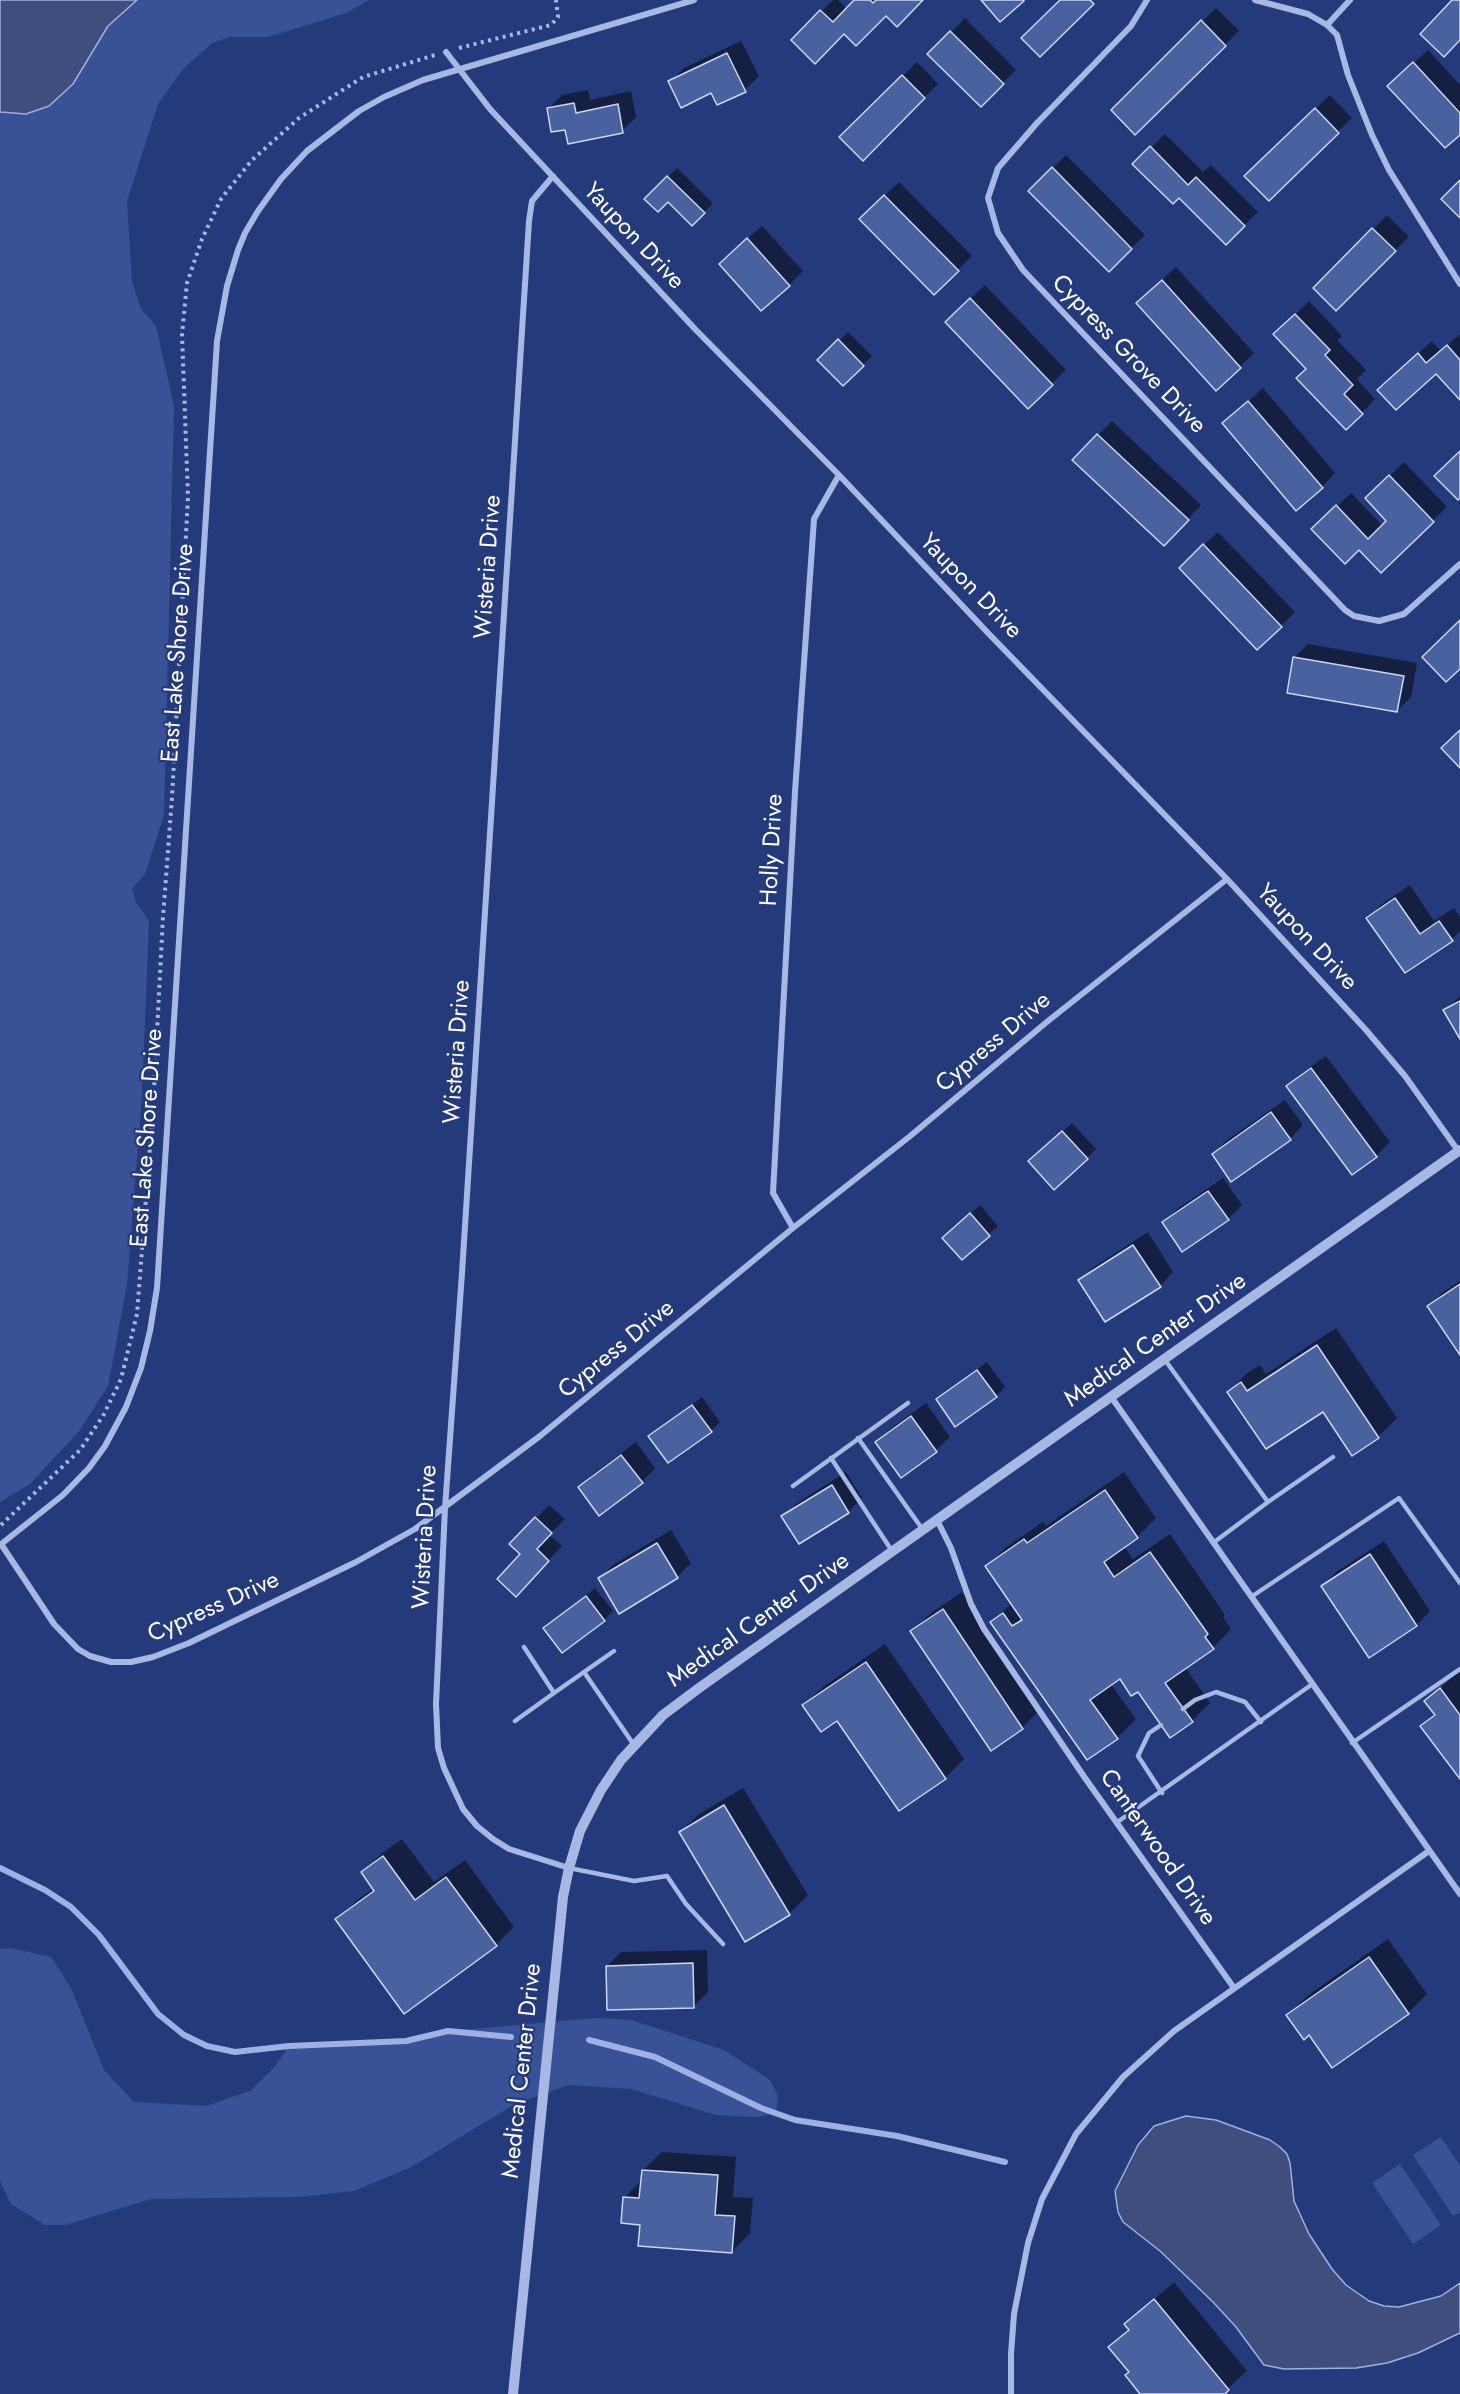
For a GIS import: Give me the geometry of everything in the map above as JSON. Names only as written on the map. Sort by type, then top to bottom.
[{"type":"street","name":"East Lake Shore Drive","points":[[1,1544],[63,1495],[89,1468],[105,1446],[126,1407],[141,1368],[150,1331],[158,1264],[218,341],[227,286],[238,250],[258,211],[281,179],[307,151],[359,111],[384,97],[423,80],[458,69],[694,0]]},
{"type":"street","name":"Cypress Grove Drive","points":[[1147,0],[1131,26],[1036,123],[998,168],[988,198],[998,233],[1023,270],[1345,610],[1354,616],[1379,621],[1404,615],[1460,564]]},
{"type":"street","points":[[1255,0],[1308,14],[1328,25],[1337,35],[1352,85],[1372,135],[1393,178],[1460,284]]},
{"type":"street","points":[[1328,25],[1350,0]]},
{"type":"street","name":"Yaupon Drive","points":[[446,52],[490,109],[695,329],[839,475],[989,634],[1227,879],[1366,1030],[1405,1076],[1460,1152]]},
{"type":"street","name":"Wisteria Drive","points":[[553,176],[532,201],[530,221],[462,1273],[444,1508],[436,1704],[438,1748],[453,1793],[463,1809],[477,1826],[493,1839],[527,1855],[569,1868]]},
{"type":"street","name":"Holly Drive","points":[[793,1228],[773,1192],[792,837],[814,519],[839,475]]},
{"type":"street","name":"Cypress Drive","points":[[1,1544],[54,1624],[78,1649],[90,1656],[111,1662],[131,1662],[153,1657],[189,1643],[356,1562],[415,1529],[540,1436],[793,1228],[909,1137],[1048,1021],[1227,879]]},
{"type":"street","name":"Medical Center Drive","points":[[513,2394],[558,1937],[569,1868],[580,1831],[601,1790],[634,1744],[678,1704],[1460,1152]]},
{"type":"street","points":[[1112,1398],[1311,1685],[1460,1894]]},
{"type":"street","name":"Canterwood Drive","points":[[938,1520],[951,1548],[971,1604],[984,1629],[1116,1823],[1234,1988]]},
{"type":"street","points":[[1011,2394],[1011,2354],[1020,2277],[1042,2199],[1076,2134],[1123,2077],[1174,2031],[1429,1851]]},
{"type":"lane","points":[[1165,1360],[1268,1502]]},
{"type":"lane","points":[[793,1486],[909,1403]]},
{"type":"lane","points":[[858,1438],[923,1530]]},
{"type":"lane","points":[[1213,1543],[1333,1457]]},
{"type":"lane","points":[[831,1458],[892,1552]]},
{"type":"lane","points":[[1251,1597],[1399,1498],[1460,1583]]},
{"type":"lane","points":[[524,1647],[554,1693]]},
{"type":"lane","points":[[515,1720],[614,1651]]},
{"type":"lane","points":[[1352,1743],[1460,1669]]},
{"type":"lane","points":[[584,1672],[634,1744]]},
{"type":"lane","points":[[1116,1823],[1162,1793],[1311,1685]]},
{"type":"lane","points":[[1183,1709],[1195,1700],[1216,1692],[1245,1702],[1261,1722]]},
{"type":"lane","points":[[1161,1725],[1149,1733],[1138,1756],[1162,1793]]},
{"type":"lane","points":[[569,1868],[634,1881],[667,1876],[686,1904],[723,1944]]},
{"type":"path","points":[[446,52],[551,25],[558,17],[556,0]]},
{"type":"shaded area","points":[[0,0],[137,0],[108,26],[73,84],[49,106],[26,114],[0,112]]},
{"type":"shaded area","points":[[137,0],[369,0],[346,13],[268,37],[229,37],[212,43],[183,69],[158,104],[127,201],[132,281],[141,309],[156,326],[174,406],[164,815],[145,874],[132,889],[136,902],[149,921],[142,1095],[127,1285],[108,1386],[80,1430],[30,1484],[0,1502],[0,112],[26,114],[73,84],[108,26]]},
{"type":"shaded area","points":[[10,1948],[51,1957],[71,1988],[104,2070],[134,2102],[207,2106],[250,2091],[274,2068],[289,2046],[406,2041],[448,2031],[597,2018],[631,2020],[724,2050],[770,2080],[778,2096],[776,2113],[757,2117],[716,2115],[631,2089],[569,2085],[515,2104],[411,2167],[354,2191],[298,2197],[151,2199],[65,2225],[45,2225],[11,2204],[0,2181],[0,1949]]},
{"type":"shaded area","points":[[1186,2116],[1216,2120],[1270,2140],[1287,2154],[1294,2201],[1309,2234],[1332,2269],[1346,2285],[1369,2301],[1384,2306],[1399,2307],[1441,2296],[1460,2283],[1460,2333],[1418,2353],[1387,2363],[1356,2368],[1284,2369],[1264,2365],[1236,2327],[1213,2302],[1160,2251],[1123,2222],[1118,2212],[1115,2191],[1138,2145],[1154,2126]]},
{"type":"shaded area","points":[[1441,2137],[1460,2166],[1460,2212],[1453,2216],[1413,2155]]},
{"type":"shaded area","points":[[1400,2164],[1441,2225],[1413,2244],[1372,2183]]},
{"type":"building","points":[[854,0],[870,0],[873,3],[876,0],[923,0],[897,27],[886,16],[856,46],[844,34],[815,64],[791,40],[820,10],[833,22]]},
{"type":"building","points":[[981,0],[1024,0],[1024,1],[1000,22]]},
{"type":"building","points":[[1060,0],[1090,0],[1094,4],[1040,57],[1021,38]]},
{"type":"building","points":[[1452,0],[1460,0],[1460,40],[1444,57],[1420,34]]},
{"type":"building","points":[[1201,20],[1226,46],[1135,135],[1111,110]]},
{"type":"building","points":[[950,31],[1004,84],[981,107],[927,54]]},
{"type":"building","points":[[727,53],[746,92],[717,105],[711,93],[681,108],[668,81]]},
{"type":"building","points":[[1413,62],[1460,113],[1460,135],[1445,148],[1387,86]]},
{"type":"building","points":[[902,75],[925,98],[863,161],[839,137]]},
{"type":"building","points":[[574,103],[576,113],[618,104],[623,133],[568,144],[565,130],[551,132],[547,108]]},
{"type":"building","points":[[1315,108],[1339,133],[1269,201],[1244,176]]},
{"type":"building","points":[[1150,146],[1188,185],[1196,177],[1245,226],[1226,245],[1179,198],[1173,204],[1132,164]]},
{"type":"building","points":[[1052,167],[1132,249],[1109,272],[1028,191]]},
{"type":"building","points":[[667,176],[705,213],[692,226],[668,202],[658,212],[644,199]]},
{"type":"building","points":[[1460,180],[1460,218],[1441,199]]},
{"type":"building","points":[[884,195],[959,271],[934,295],[859,219]]},
{"type":"building","points":[[1372,228],[1396,251],[1336,311],[1313,288]]},
{"type":"building","points":[[747,238],[790,286],[761,311],[719,264]]},
{"type":"building","points":[[1162,280],[1241,368],[1216,391],[1136,303]]},
{"type":"building","points":[[970,298],[1053,385],[1028,409],[945,322]]},
{"type":"building","points":[[1295,314],[1330,350],[1325,355],[1353,385],[1344,394],[1363,414],[1346,430],[1296,378],[1306,369],[1273,334]]},
{"type":"building","points":[[838,339],[864,366],[843,386],[817,360]]},
{"type":"building","points":[[1447,345],[1460,360],[1460,400],[1436,374],[1396,410],[1377,390],[1418,353],[1426,363]]},
{"type":"building","points":[[1248,401],[1323,488],[1296,511],[1222,423]]},
{"type":"building","points":[[1097,434],[1189,520],[1164,546],[1072,460]]},
{"type":"building","points":[[1460,451],[1460,498],[1458,500],[1434,476]]},
{"type":"building","points":[[1389,475],[1434,522],[1381,573],[1359,550],[1345,564],[1311,529],[1336,505],[1368,539],[1386,521],[1365,498]]},
{"type":"building","points":[[1203,544],[1282,627],[1257,650],[1179,568]]},
{"type":"building","points":[[1460,620],[1460,669],[1446,682],[1422,657]]},
{"type":"building","points":[[1293,657],[1404,676],[1397,712],[1287,693]]},
{"type":"building","points":[[1460,730],[1460,768],[1441,748]]},
{"type":"building","points":[[1395,898],[1420,934],[1439,921],[1453,941],[1405,973],[1366,918]]},
{"type":"building","points":[[1460,1001],[1460,1039],[1443,1010]]},
{"type":"building","points":[[1311,1068],[1377,1157],[1352,1175],[1286,1086]]},
{"type":"building","points":[[1271,1112],[1291,1140],[1231,1182],[1212,1154]]},
{"type":"building","points":[[1062,1131],[1088,1159],[1054,1190],[1028,1161]]},
{"type":"building","points":[[1208,1191],[1229,1220],[1182,1252],[1162,1222]]},
{"type":"building","points":[[970,1213],[990,1236],[962,1260],[942,1238]]},
{"type":"building","points":[[1133,1245],[1161,1287],[1105,1322],[1078,1280]]},
{"type":"building","points":[[1460,1284],[1460,1355],[1427,1306]]},
{"type":"building","points":[[1317,1345],[1379,1438],[1352,1456],[1323,1412],[1266,1449],[1227,1392],[1241,1382],[1247,1391]]},
{"type":"building","points":[[977,1370],[997,1397],[955,1427],[936,1399]]},
{"type":"building","points":[[692,1405],[712,1432],[668,1463],[648,1436]]},
{"type":"building","points":[[911,1416],[937,1452],[901,1478],[875,1442]]},
{"type":"building","points":[[621,1455],[643,1483],[599,1516],[578,1487]]},
{"type":"building","points":[[832,1485],[849,1513],[799,1544],[781,1516]]},
{"type":"building","points":[[1105,1490],[1138,1538],[1104,1562],[1114,1577],[1150,1552],[1208,1634],[1205,1637],[1214,1649],[1165,1683],[1193,1722],[1170,1738],[1138,1692],[1131,1696],[1120,1679],[1090,1700],[1118,1739],[1087,1760],[990,1622],[1003,1613],[1012,1626],[1022,1620],[985,1566],[1024,1539],[1027,1543]]},
{"type":"building","points":[[535,1517],[552,1533],[537,1549],[549,1561],[516,1597],[497,1579],[520,1554],[509,1544]]},
{"type":"building","points":[[657,1543],[678,1578],[619,1614],[598,1578]]},
{"type":"building","points":[[1370,1554],[1417,1626],[1369,1658],[1321,1586]]},
{"type":"building","points":[[586,1596],[605,1621],[562,1653],[543,1628]]},
{"type":"building","points":[[943,1609],[1023,1729],[991,1751],[910,1631]]},
{"type":"building","points":[[866,1662],[946,1779],[899,1811],[837,1721],[821,1732],[802,1705]]},
{"type":"building","points":[[1440,1688],[1460,1715],[1460,1779],[1420,1726],[1435,1715],[1424,1701]]},
{"type":"building","points":[[724,1805],[790,1915],[745,1942],[679,1832]]},
{"type":"building","points":[[383,1856],[415,1900],[446,1877],[497,1946],[404,2014],[335,1919],[374,1891],[361,1872]]},
{"type":"building","points":[[1369,1957],[1409,2014],[1332,2068],[1309,2035],[1304,2040],[1286,2015]]},
{"type":"building","points":[[693,1963],[694,2008],[607,2010],[606,1966]]},
{"type":"building","points":[[642,2170],[718,2175],[715,2215],[735,2216],[732,2253],[638,2246],[640,2225],[621,2223],[623,2197],[639,2198]]},
{"type":"building","points":[[1154,2299],[1229,2390],[1225,2394],[1140,2394],[1125,2375],[1129,2372],[1108,2347],[1129,2330],[1124,2324]]},
{"type":"waterway","points":[[0,1868],[45,1890],[71,1907],[99,1935],[158,2014],[184,2035],[207,2046],[235,2052],[289,2046],[406,2041],[448,2031],[511,2037]]},
{"type":"waterway","points":[[589,2040],[655,2057],[761,2108],[795,2120],[897,2136],[1005,2162]]}]
